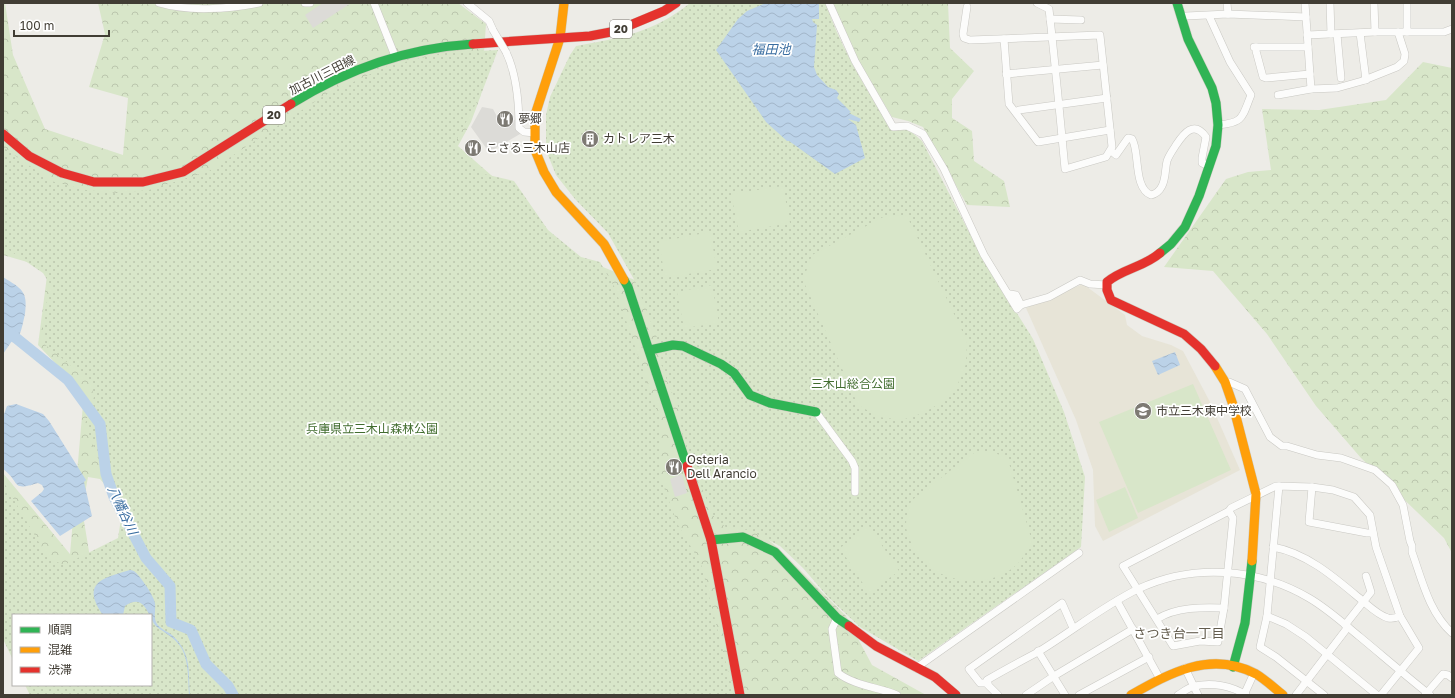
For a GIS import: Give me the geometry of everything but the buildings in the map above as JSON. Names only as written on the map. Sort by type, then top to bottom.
[{"type":"street","points":[[159,3],[184,7],[220,8],[239,7],[259,3]]},
{"type":"street","points":[[305,3],[310,3]]},
{"type":"street","points":[[374,3],[395,56]]},
{"type":"street","points":[[467,3],[489,21],[511,63],[519,107],[519,128],[524,132],[535,133]]},
{"type":"street","points":[[564,3],[560,38],[535,115],[536,150],[544,172],[556,192],[604,244],[628,287],[650,350],[711,540],[740,695]]},
{"type":"street","name":"加古川三田線","points":[[3,134],[29,156],[62,173],[94,182],[144,182],[183,172],[313,90],[347,74],[395,56],[452,45],[590,36],[616,31],[633,25],[664,11],[676,3]]},
{"type":"street","points":[[829,3],[855,61],[893,127],[907,126],[923,134],[944,169],[984,255],[1017,309],[1021,305],[1049,297],[1080,280],[1090,284],[1107,285]]},
{"type":"street","points":[[967,8],[963,34],[964,38],[970,40],[1004,39],[1052,37],[1100,35],[1112,147],[1106,158],[1065,169],[1058,104],[1052,37],[1049,9],[1037,3]]},
{"type":"street","points":[[1177,3],[1188,39],[1212,88],[1216,103],[1218,125],[1216,146],[1199,196],[1185,227],[1171,244],[1156,257],[1141,266],[1113,277],[1107,282],[1107,290],[1111,300],[1184,334],[1201,349],[1225,382],[1250,469],[1256,496],[1256,517],[1251,575],[1245,622],[1233,667]]},
{"type":"street","points":[[1227,3],[1228,14]]},
{"type":"street","points":[[1305,3],[1311,89]]},
{"type":"street","points":[[1330,3],[1341,78]]},
{"type":"street","points":[[1374,3],[1375,32]]},
{"type":"street","points":[[1407,3],[1407,32]]},
{"type":"street","points":[[1181,18],[1186,16],[1228,14],[1306,17]]},
{"type":"street","points":[[1208,16],[1230,62],[1251,95],[1241,119],[1234,123],[1218,125]]},
{"type":"street","points":[[1050,19],[1081,20]]},
{"type":"street","points":[[1308,35],[1375,32],[1444,32],[1452,29]]},
{"type":"street","points":[[1278,95],[1311,89],[1337,88],[1366,80],[1397,67],[1404,61],[1406,54],[1398,32]]},
{"type":"street","points":[[1360,33],[1366,80]]},
{"type":"street","points":[[1004,39],[1009,104],[1038,142],[1110,130]]},
{"type":"street","points":[[1308,47],[1255,47],[1263,77],[1310,74]]},
{"type":"street","points":[[1006,74],[1103,65]]},
{"type":"street","points":[[1016,112],[1019,110],[1058,104],[1107,98]]},
{"type":"street","points":[[1111,151],[1116,155],[1128,138],[1132,139],[1134,142],[1137,168],[1144,191],[1151,195],[1162,187],[1169,156],[1182,136],[1188,130],[1195,129],[1202,132],[1206,137],[1202,163],[1209,166]]},
{"type":"street","points":[[650,350],[673,345],[683,346],[721,364],[734,373],[750,395],[770,403],[816,412],[852,461],[855,468],[855,492]]},
{"type":"street","points":[[1225,382],[1229,382],[1245,389],[1270,437],[1282,446],[1287,446],[1317,455],[1341,458],[1375,470],[1392,486],[1403,505],[1412,552],[1428,599],[1446,627],[1452,633]]},
{"type":"street","points":[[1229,511],[1233,518],[1224,608],[1218,642],[1200,641],[1174,646],[1123,566],[1229,511],[1231,508],[1276,486],[1312,487],[1333,490],[1354,498],[1370,515],[1376,547],[1400,616],[1419,648],[1381,695]]},
{"type":"street","points":[[1279,486],[1267,616],[1260,647],[1276,657],[1324,695]]},
{"type":"street","points":[[1312,487],[1309,522],[1373,533]]},
{"type":"street","points":[[711,540],[743,537],[775,552],[837,618],[876,646],[935,677],[956,695]]},
{"type":"street","points":[[1273,547],[1281,548],[1313,563],[1334,577],[1378,613],[1389,618],[1400,616]]},
{"type":"street","points":[[916,668],[1078,553]]},
{"type":"street","points":[[998,695],[988,685],[987,680],[1038,651],[1117,601],[1137,590],[1172,577],[1211,571],[1251,575],[1289,588],[1310,599],[1346,626],[1427,694],[1442,674],[1448,675],[1452,678]]},
{"type":"street","points":[[1296,695],[1372,592],[1366,576]]},
{"type":"street","points":[[1117,601],[1160,679]]},
{"type":"street","points":[[988,683],[980,683],[969,669],[1062,603],[1073,628]]},
{"type":"street","points":[[1157,619],[1161,616],[1184,609],[1209,607],[1224,608]]},
{"type":"street","points":[[1267,616],[1286,624],[1306,636],[1377,695]]},
{"type":"street","points":[[837,618],[832,629],[838,673],[846,679],[897,695]]},
{"type":"street","points":[[1026,695],[1054,676],[1133,629]]},
{"type":"street","points":[[1038,651],[1065,695]]},
{"type":"street","points":[[1079,695],[1149,657]]},
{"type":"street","points":[[1131,695],[1160,679],[1185,668],[1194,665],[1210,664],[1226,665],[1254,673],[1283,695]]},
{"type":"street","points":[[1185,668],[1198,695]]},
{"type":"street","points":[[1178,695],[1194,686],[1218,685],[1233,688],[1245,694],[1254,673]]},
{"type":"shaded area","points":[[323,3],[351,3],[313,28],[305,15]]},
{"type":"shaded area","points":[[482,107],[493,109],[502,126],[516,119],[520,134],[489,152],[471,127]]},
{"type":"shaded area","name":"市立三木東中学校","points":[[1083,284],[1125,315],[1127,325],[1142,336],[1171,345],[1183,351],[1210,402],[1240,470],[1103,541],[1095,526],[1093,470],[1076,420],[1026,308]]},
{"type":"shaded area","points":[[682,474],[687,493],[675,497],[670,479]]},
{"type":"green space","name":"兵庫県立三木山森林公園","points":[[3,3],[5,3],[13,55],[45,129],[123,155],[128,98],[89,87],[105,34],[98,3],[458,3],[486,24],[481,95],[471,122],[458,146],[517,198],[558,242],[591,265],[598,265],[647,285],[754,528],[777,547],[846,616],[872,665],[926,695],[652,695],[151,539],[100,479],[88,477],[82,509],[94,582],[15,614],[12,614],[3,633],[3,473],[70,554],[84,393],[38,345],[48,268],[3,255]]},
{"type":"green space","name":"三木山総合公園","points":[[690,3],[826,3],[846,52],[891,129],[908,129],[922,141],[983,259],[1033,339],[1064,412],[1085,477],[1081,547],[918,661],[860,627],[828,597],[803,568],[780,546],[749,530],[727,528],[715,519],[694,470],[683,438],[678,406],[667,381],[659,356],[659,343],[636,283],[608,233],[575,199],[556,175],[546,150],[546,115],[550,97],[570,55],[576,46],[622,37],[650,27],[664,21]]},
{"type":"green space","points":[[833,3],[948,3],[950,48],[974,71],[952,99],[952,118],[972,131],[974,161],[1004,181],[1010,207],[967,205],[923,127],[892,117],[858,60]]},
{"type":"green space","name":"兵庫県立三木山森林公園","points":[[498,50],[482,92],[454,145],[484,174],[514,181],[548,230],[581,257],[600,262],[615,288],[661,423],[659,474],[678,525],[701,564],[734,695],[30,695],[26,686],[152,686],[152,614],[12,614],[12,658],[3,639],[3,481],[48,558],[64,565],[118,538],[121,519],[85,424],[94,397],[90,381],[43,343],[43,310],[53,289],[43,273],[3,246],[3,147],[51,181],[86,190],[117,193],[149,190],[209,171],[325,95],[388,66],[442,53]]},
{"type":"green space","points":[[1423,62],[1452,68],[1452,553],[1444,538],[1361,458],[1316,406],[1267,334],[1213,271],[1164,267],[1226,179],[1248,172],[1271,170],[1262,109],[1319,110],[1386,100]]},
{"type":"green space","points":[[783,186],[790,223],[739,232],[731,194]]},
{"type":"green space","points":[[887,215],[907,216],[967,341],[966,364],[957,386],[944,401],[923,413],[902,420],[879,417],[858,405],[803,280],[812,255]]},
{"type":"green space","points":[[710,232],[717,269],[665,278],[659,242]]},
{"type":"green space","points":[[712,285],[719,323],[684,328],[677,292]]},
{"type":"green space","points":[[1193,384],[1231,470],[1138,513],[1099,422]]},
{"type":"green space","points":[[981,450],[1005,456],[1009,463],[1032,541],[1024,556],[1018,563],[1005,573],[978,581],[964,580],[950,577],[936,571],[925,563],[916,553],[909,538],[906,529],[906,519],[911,501],[972,454]]},
{"type":"green space","points":[[1125,487],[1138,518],[1109,532],[1096,500]]},
{"type":"green space","points":[[869,526],[899,571],[869,593],[840,548]]},
{"type":"water","name":"福田池","points":[[766,3],[819,3],[819,19],[812,19],[817,25],[814,67],[817,75],[828,87],[836,90],[839,94],[837,98],[851,112],[849,113],[861,119],[859,122],[848,119],[856,125],[865,158],[835,174],[787,141],[766,122],[716,50],[738,19],[747,11]]},
{"type":"water","points":[[3,277],[22,291],[26,300],[26,306],[19,336],[14,338],[3,354]]},
{"type":"water","points":[[1175,352],[1180,365],[1158,375],[1152,361]]},
{"type":"water","points":[[16,404],[43,414],[49,421],[86,480],[84,482],[92,516],[60,536],[31,501],[42,492],[44,489],[42,485],[38,483],[29,486],[19,486],[3,469],[3,417],[7,406]]},
{"type":"water","points":[[130,570],[134,571],[138,574],[147,587],[155,603],[155,616],[157,624],[172,635],[180,644],[184,650],[189,671],[190,695],[187,666],[180,645],[157,627],[152,619],[152,614],[149,614],[142,604],[132,602],[125,606],[123,614],[102,614],[94,596],[94,589],[103,579]]},
{"type":"waterway","name":"八幡谷川","points":[[3,330],[16,338],[68,380],[100,424],[106,474],[114,497],[146,558],[170,586],[171,622],[191,630],[206,664],[228,686],[233,695]]},
{"type":"traffic: fast","points":[[1160,253],[1171,244],[1185,227],[1199,196],[1216,146],[1218,125],[1216,103],[1212,88],[1188,39],[1177,3]]},
{"type":"traffic: fast","points":[[291,104],[334,80],[379,62],[425,50],[473,44]]},
{"type":"traffic: fast","points":[[624,280],[628,287],[687,466]]},
{"type":"traffic: fast","points":[[650,350],[673,345],[683,346],[721,364],[734,373],[750,395],[770,403],[816,412]]},
{"type":"traffic: fast","points":[[711,540],[743,537],[775,552],[837,618],[849,626]]},
{"type":"traffic: fast","points":[[1233,667],[1245,623],[1252,561]]},
{"type":"traffic: slow","points":[[564,3],[560,38],[535,115],[535,150],[544,172],[556,192],[604,244],[624,280]]},
{"type":"traffic: slow","points":[[1215,366],[1225,382],[1233,405],[1256,494],[1252,561]]},
{"type":"traffic: slow","points":[[1131,695],[1176,672],[1207,664],[1223,664],[1239,667],[1256,674],[1267,681],[1283,695]]},
{"type":"traffic: jam","points":[[473,44],[590,36],[616,31],[664,11],[676,3]]},
{"type":"traffic: jam","points":[[3,134],[29,156],[62,173],[94,182],[143,182],[183,172],[291,104]]},
{"type":"traffic: jam","points":[[1160,253],[1147,262],[1119,274],[1107,282],[1107,290],[1111,300],[1184,334],[1201,349],[1215,366]]},
{"type":"traffic: jam","points":[[687,466],[711,540],[740,695]]},
{"type":"traffic: jam","points":[[849,626],[876,646],[935,677],[956,695]]},
{"type":"place","name":"夢郷","points":[[505,119]]},
{"type":"place","name":"カトレア三木","points":[[590,139]]},
{"type":"place","name":"こさる三木山店","points":[[473,148]]},
{"type":"place","name":"市立三木東中学校","points":[[1143,411]]},
{"type":"place","name":"Osteria Dell Arancio","points":[[674,467]]},
{"type":"district","name":"さつき台一丁目","points":[[1179,633]]}]
